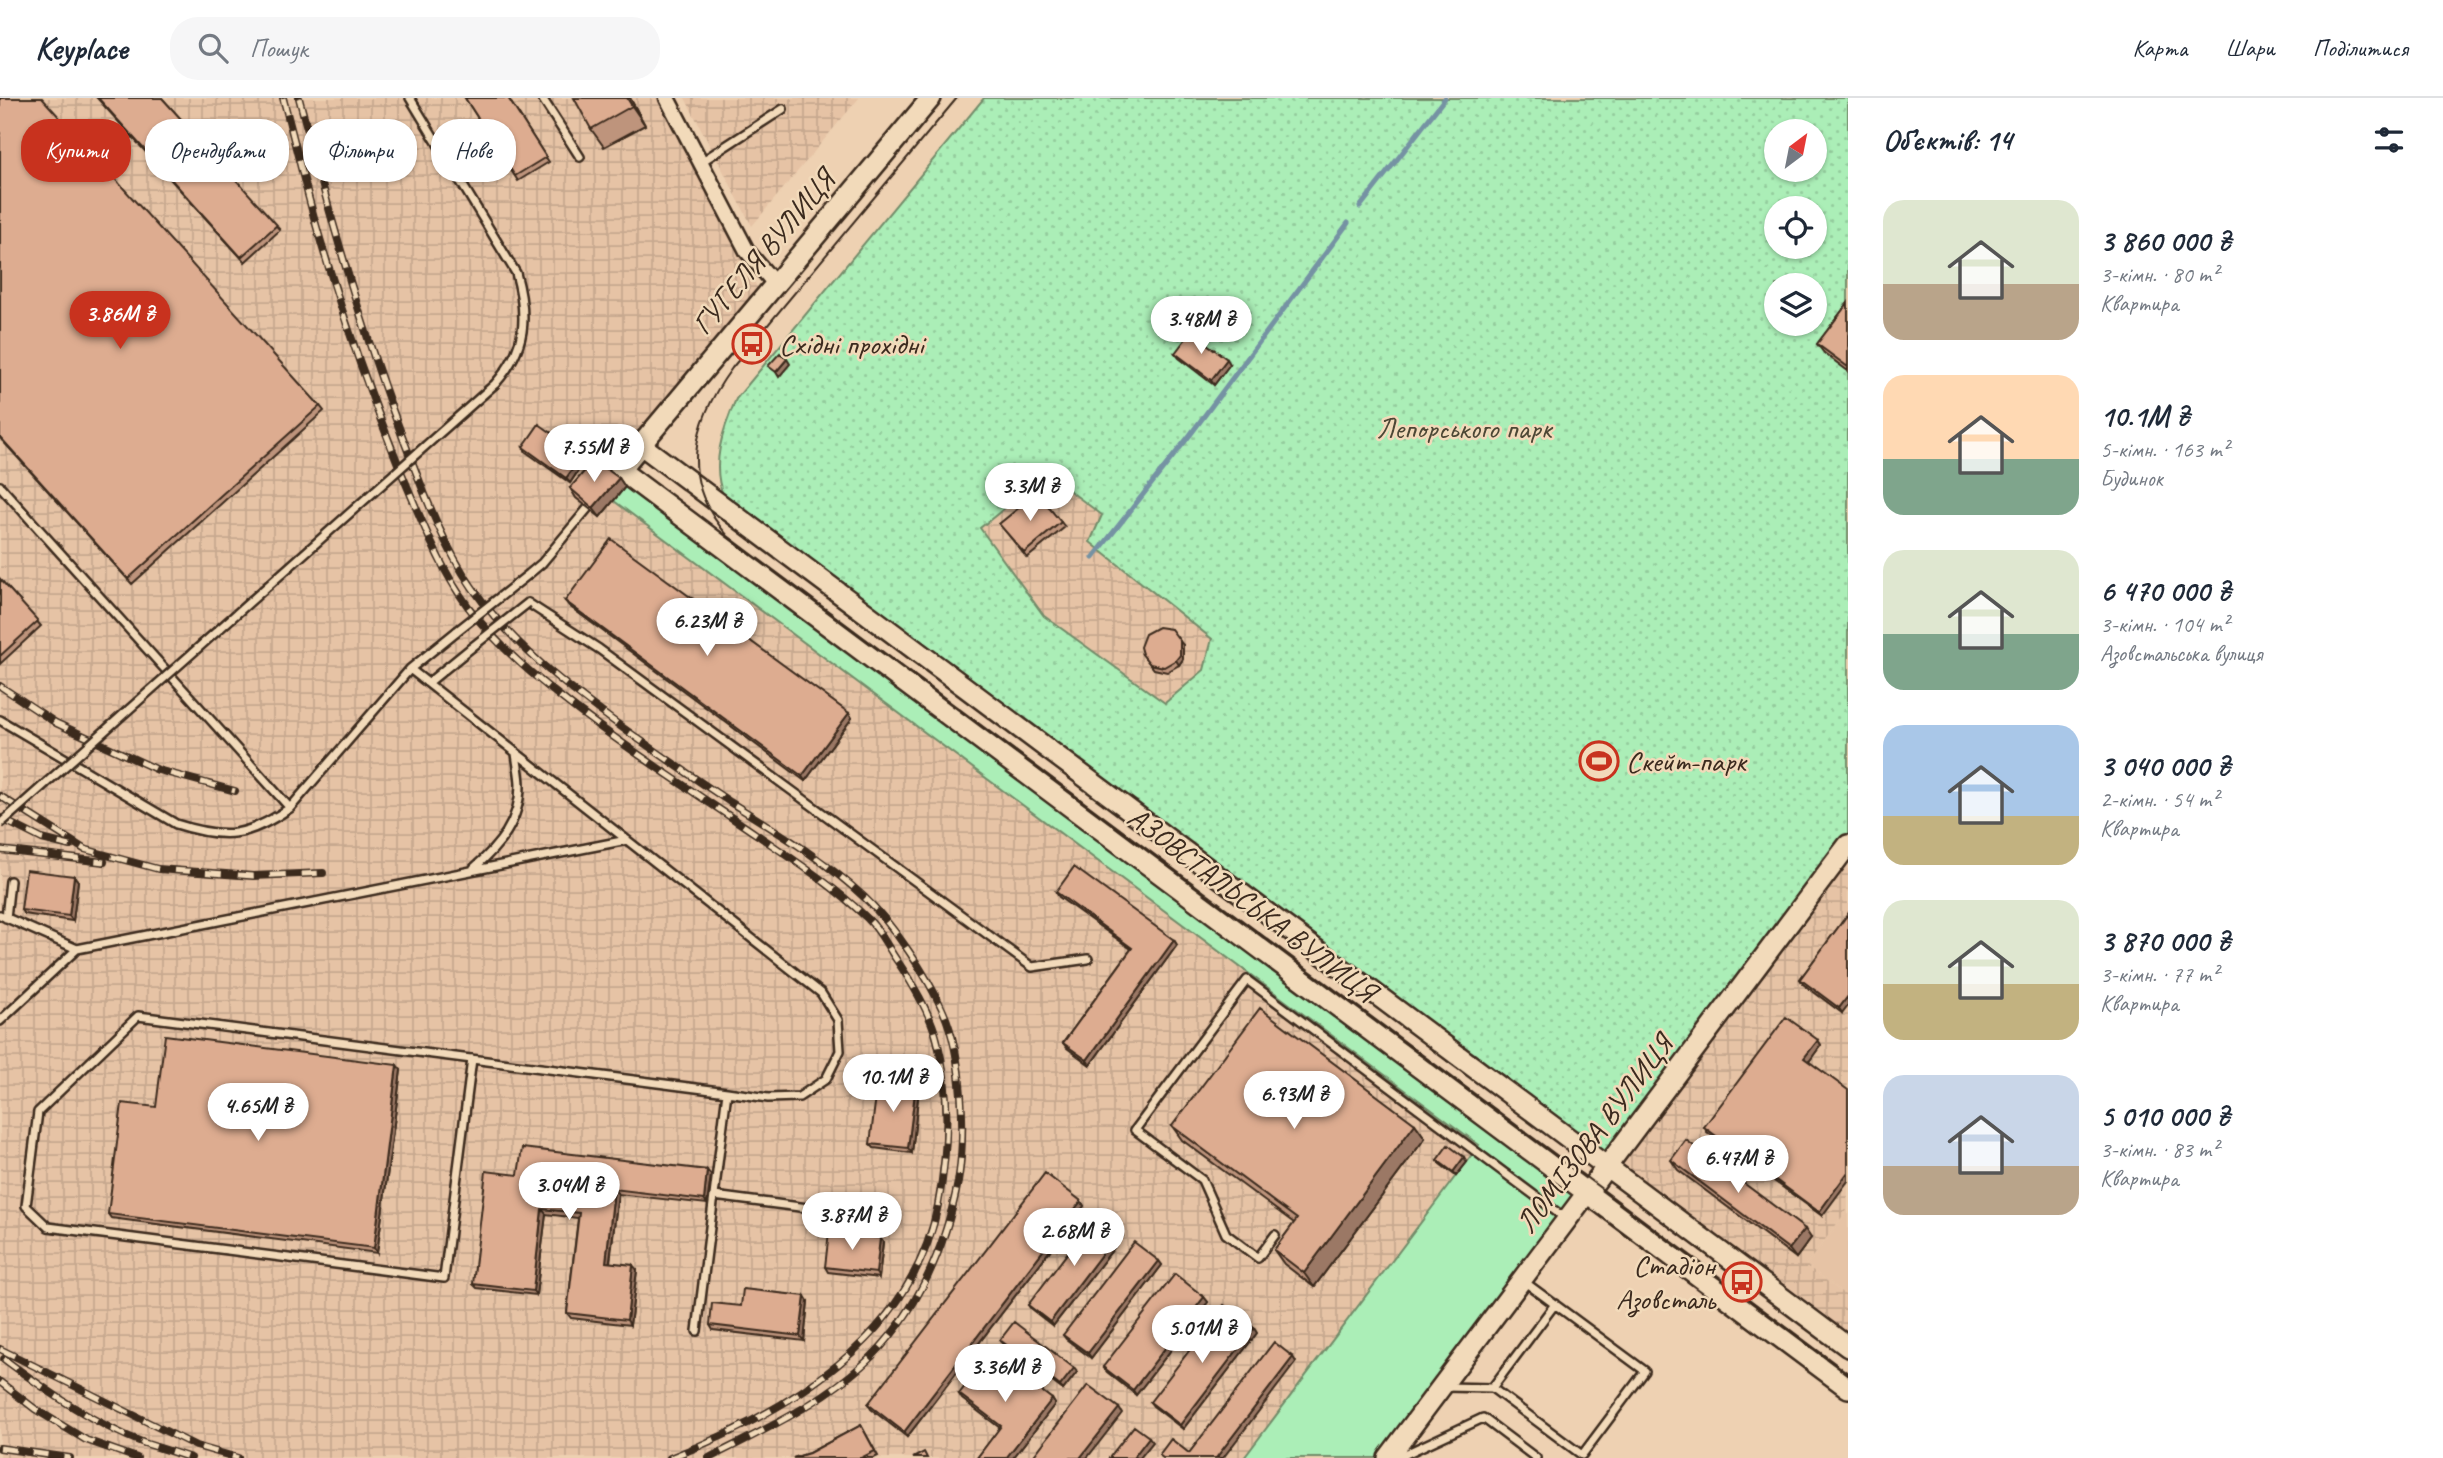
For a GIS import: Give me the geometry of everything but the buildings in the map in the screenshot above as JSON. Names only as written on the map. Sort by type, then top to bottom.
[{"type":"street","points":[[667,98],[747,251],[775,284]]},
{"type":"street","name":"ГУГЕЛЯ ВУЛИЦЯ","points":[[616,474],[931,98]]},
{"type":"street","name":"АЗОВСТАЛЬСЬКА ВУЛИЦЯ","points":[[641,445],[1848,1348]]},
{"type":"street","name":"АЗОВСТАЛЬСЬКА ВУЛИЦЯ","points":[[616,474],[1588,1191],[1848,1388]]},
{"type":"street","name":"ЛОМІЗОВА ВУЛИЦЯ","points":[[1388,1458],[1845,854]]},
{"type":"lane","points":[[0,824],[495,384],[515,355],[523,332],[524,302],[516,273],[410,98]]},
{"type":"lane","points":[[542,98],[580,157]]},
{"type":"lane","points":[[701,163],[783,109]]},
{"type":"lane","points":[[0,486],[290,808]]},
{"type":"lane","points":[[0,720],[176,824],[205,833],[236,834],[265,825],[290,808],[410,669],[542,563],[588,508]]},
{"type":"lane","points":[[428,683],[528,603],[599,649],[1032,967],[1088,959]]},
{"type":"lane","points":[[410,669],[821,993],[838,1020],[840,1051],[826,1079],[799,1097],[768,1098],[727,1092],[472,1059],[138,1016],[38,1112],[26,1206],[48,1227],[444,1278],[472,1059]]},
{"type":"lane","points":[[471,870],[497,848],[514,819],[520,786],[516,752]]},
{"type":"lane","points":[[0,1021],[77,948],[627,840]]},
{"type":"lane","points":[[10,881],[3,917],[77,948]]},
{"type":"lane","points":[[1275,1235],[1258,1258],[1226,1234],[1202,1180],[1135,1130],[1247,981],[1567,1219]]},
{"type":"lane","points":[[697,1331],[727,1092]]},
{"type":"lane","points":[[714,1196],[870,1216]]},
{"type":"lane","points":[[1441,1387],[1492,1388],[1582,1455],[1615,1411],[1644,1371],[1522,1279]]},
{"type":"lane","points":[[1492,1388],[1555,1304]]},
{"type":"lane","points":[[1397,1458],[1483,1418],[1536,1458]]},
{"type":"shaded area","points":[[0,98],[658,98],[759,291],[607,473],[625,487],[614,501],[1479,1145],[1244,1458],[0,1458]]},
{"type":"shaded area","points":[[685,98],[859,98],[752,226]]},
{"type":"shaded area","points":[[1046,474],[1102,515],[1091,542],[1212,639],[1204,670],[1165,703],[1044,616],[979,527]]},
{"type":"shaded area","points":[[1848,856],[1848,1209],[1806,1265],[1848,1297],[1848,1335],[1618,1162]]},
{"type":"shaded area","points":[[1848,1209],[1848,1297],[1806,1265]]},
{"type":"green space","name":"Лепорського парк","points":[[984,98],[1848,98],[1848,835],[1608,1155],[724,497],[718,460],[727,422],[736,399]],"holes":[[[1047,474],[1102,515],[1090,542],[1212,639],[1204,670],[1165,703],[1044,616],[980,528]]]},
{"type":"green space","points":[[625,487],[1577,1194],[1378,1458],[1244,1458],[1479,1145],[614,501]]},
{"type":"waterway","points":[[1360,207],[1445,98]]},
{"type":"waterway","points":[[1093,558],[1190,435],[1348,223]]},
{"type":"tram line","points":[[957,98],[732,368],[718,389],[707,410],[696,452],[702,494],[712,515],[728,536],[1848,1373]]},
{"type":"railway","points":[[283,98],[321,242],[369,388],[402,474],[442,565],[469,607],[506,650],[585,716],[828,884],[868,919],[909,980],[926,1010],[937,1040],[946,1102],[946,1143],[941,1185],[924,1252],[902,1295],[873,1332],[838,1364],[799,1393],[758,1418],[670,1458]]},
{"type":"railway","points":[[299,98],[348,273],[390,403],[435,518],[472,587],[505,628],[581,697],[690,775],[817,858],[849,883],[898,935],[919,966],[950,1029],[961,1095],[962,1141],[958,1182],[944,1236],[922,1288],[891,1335],[872,1356],[835,1388],[800,1410],[709,1458]]},
{"type":"railway","points":[[0,686],[56,723],[158,770],[235,791]]},
{"type":"railway","points":[[0,796],[84,849],[158,869],[253,876],[323,873]]},
{"type":"railway","points":[[0,818],[42,839],[70,846]]},
{"type":"railway","points":[[0,850],[104,862]]},
{"type":"railway","points":[[0,1349],[196,1446],[238,1458]]},
{"type":"railway","points":[[4,1359],[89,1417],[144,1443],[191,1458]]},
{"type":"railway","points":[[0,1382],[35,1409],[86,1440],[137,1458]]},
{"type":"railway","points":[[0,1448],[70,1458]]},
{"type":"place","name":"Східні прохідні","points":[[752,344]]},
{"type":"place","name":"Скейт-парк","points":[[1599,761]]},
{"type":"place","name":"Стадіон Азовсталь","points":[[1742,1282]]}]
